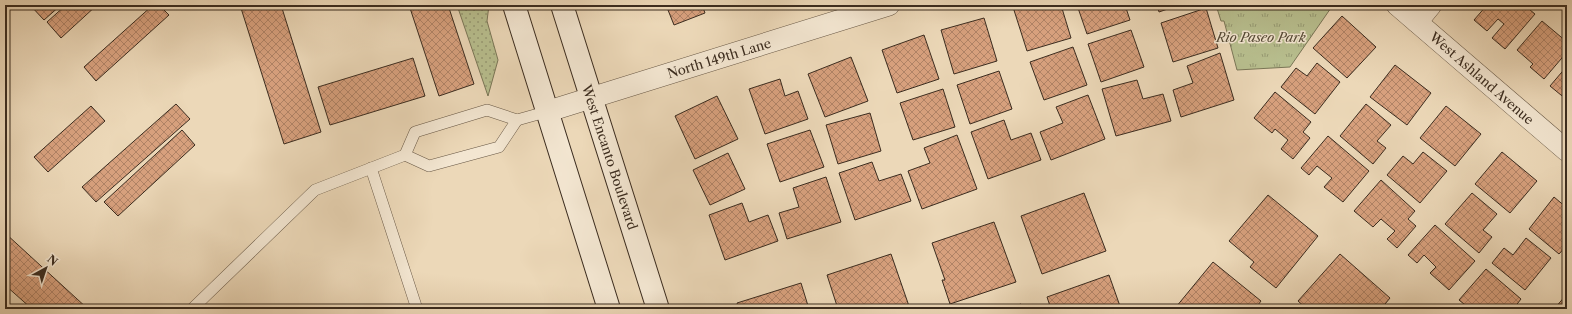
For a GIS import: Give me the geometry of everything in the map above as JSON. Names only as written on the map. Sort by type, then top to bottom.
[{"type":"main road","points":[[514,5],[549,111],[609,309]]},
{"type":"main road","name":"West Encanto Boulevard","points":[[562,5],[658,309]]},
{"type":"street","name":"North 149th Lane","points":[[549,111],[592,98],[850,11],[889,5]]},
{"type":"street","name":"West Ashland Avenue","points":[[1397,5],[1567,151]]},
{"type":"street","points":[[1417,22],[1431,5]]},
{"type":"lane","points":[[192,309],[315,190],[405,155],[415,132],[487,110],[517,120],[549,111]]},
{"type":"lane","points":[[405,155],[429,166],[499,147],[517,120]]},
{"type":"lane","points":[[372,168],[417,309]]},
{"type":"green space","points":[[457,5],[489,5],[487,21],[498,60],[488,96]]},
{"type":"green space","name":"Rio Paseo Park","points":[[1216,5],[1333,5],[1290,67],[1237,70],[1224,21],[1221,21]]},
{"type":"building","points":[[30,5],[61,5],[44,20]]},
{"type":"building","points":[[66,5],[97,5],[61,38],[47,22]]},
{"type":"building","points":[[153,5],[159,5],[169,15],[96,81],[84,67]]},
{"type":"building","points":[[240,5],[281,5],[321,132],[284,144]]},
{"type":"building","points":[[409,5],[448,5],[474,84],[439,96]]},
{"type":"building","points":[[666,5],[702,5],[705,13],[674,25]]},
{"type":"building","points":[[1021,5],[1061,5],[1071,38],[1027,51],[1013,7]]},
{"type":"building","points":[[1077,5],[1125,5],[1130,20],[1087,34]]},
{"type":"building","points":[[1157,5],[1179,5],[1159,12]]},
{"type":"building","points":[[1487,5],[1524,5],[1535,14],[1505,49],[1492,38],[1504,24],[1498,19],[1487,31],[1474,20]]},
{"type":"building","points":[[1206,8],[1218,48],[1173,62],[1161,23]]},
{"type":"building","points":[[1342,16],[1376,47],[1347,78],[1313,48]]},
{"type":"building","points":[[984,18],[997,61],[954,74],[941,30]]},
{"type":"building","points":[[1542,21],[1567,42],[1567,52],[1544,79],[1530,67],[1533,64],[1517,50]]},
{"type":"building","points":[[1131,30],[1144,67],[1101,82],[1088,44]]},
{"type":"building","points":[[924,35],[939,79],[897,93],[882,50]]},
{"type":"building","points":[[1073,47],[1087,85],[1044,100],[1030,62]]},
{"type":"building","points":[[1220,53],[1234,100],[1181,117],[1173,90],[1193,83],[1187,66]]},
{"type":"building","points":[[851,57],[868,101],[825,117],[808,74]]},
{"type":"building","points":[[413,58],[425,96],[330,125],[318,87]]},
{"type":"building","points":[[1317,63],[1340,82],[1315,114],[1281,87],[1296,68],[1307,76]]},
{"type":"building","points":[[1395,65],[1431,93],[1407,125],[1370,97]]},
{"type":"building","points":[[1567,66],[1567,100],[1550,86]]},
{"type":"building","points":[[999,71],[1012,109],[970,124],[957,85]]},
{"type":"building","points":[[780,79],[785,96],[798,91],[808,119],[765,134],[749,89]]},
{"type":"building","points":[[1137,80],[1143,99],[1163,94],[1171,121],[1116,136],[1102,89]]},
{"type":"building","points":[[943,89],[955,127],[913,140],[900,103]]},
{"type":"building","points":[[1275,92],[1311,122],[1303,132],[1310,138],[1293,159],[1281,149],[1288,140],[1275,129],[1272,133],[1254,118]]},
{"type":"building","points":[[1088,95],[1105,139],[1051,160],[1040,132],[1063,123],[1056,107]]},
{"type":"building","points":[[717,96],[738,139],[695,159],[675,116]]},
{"type":"building","points":[[176,104],[190,119],[96,202],[82,187]]},
{"type":"building","points":[[1366,104],[1391,125],[1377,141],[1386,148],[1373,164],[1340,136]]},
{"type":"building","points":[[91,106],[105,121],[48,172],[34,157]]},
{"type":"building","points":[[1446,106],[1481,134],[1455,166],[1420,138]]},
{"type":"building","points":[[870,113],[881,151],[838,164],[826,125]]},
{"type":"building","points":[[1004,120],[1011,140],[1031,133],[1041,160],[988,179],[971,132]]},
{"type":"building","points":[[182,130],[195,145],[118,216],[104,202]]},
{"type":"building","points":[[810,130],[824,167],[780,182],[767,144]]},
{"type":"building","points":[[957,135],[977,189],[922,209],[908,171],[930,163],[924,148]]},
{"type":"building","points":[[1328,136],[1369,171],[1343,202],[1324,187],[1332,178],[1317,166],[1309,175],[1301,168]]},
{"type":"building","points":[[1423,152],[1447,171],[1420,203],[1387,175],[1403,156],[1413,164]]},
{"type":"building","points":[[1502,152],[1537,181],[1510,213],[1475,184]]},
{"type":"building","points":[[728,153],[745,189],[710,205],[693,170]]},
{"type":"building","points":[[872,162],[879,181],[901,174],[911,201],[855,220],[839,173]]},
{"type":"building","points":[[826,177],[841,222],[787,239],[779,213],[799,207],[793,188]]},
{"type":"building","points":[[1381,180],[1415,211],[1408,219],[1416,226],[1397,248],[1387,239],[1395,231],[1381,219],[1373,227],[1354,211]]},
{"type":"building","points":[[1084,193],[1106,251],[1042,274],[1021,216]]},
{"type":"building","points":[[1472,193],[1497,214],[1483,230],[1492,237],[1479,253],[1445,224]]},
{"type":"building","points":[[1268,195],[1318,236],[1276,288],[1250,267],[1254,262],[1229,241]]},
{"type":"building","points":[[1554,197],[1567,208],[1567,245],[1559,254],[1529,229]]},
{"type":"building","points":[[742,203],[749,222],[768,215],[778,241],[725,260],[709,215]]},
{"type":"building","points":[[994,222],[1016,282],[950,304],[942,280],[945,280],[932,243]]},
{"type":"building","points":[[1435,225],[1475,261],[1449,290],[1430,273],[1436,267],[1424,255],[1417,263],[1408,255]]},
{"type":"building","points":[[5,233],[88,309],[32,309],[5,285]]},
{"type":"building","points":[[1526,238],[1551,258],[1525,290],[1492,263],[1504,248],[1513,255]]},
{"type":"building","points":[[891,254],[910,309],[838,309],[827,275]]},
{"type":"building","points":[[1340,254],[1390,298],[1381,309],[1307,309],[1298,301]]},
{"type":"building","points":[[1213,262],[1261,301],[1255,309],[1178,309],[1176,307]]},
{"type":"building","points":[[1486,269],[1521,299],[1514,308],[1516,309],[1487,309],[1486,307],[1484,309],[1470,309],[1459,300]]},
{"type":"building","points":[[1109,275],[1121,309],[1051,309],[1047,297]]},
{"type":"building","points":[[801,283],[809,309],[739,309],[737,303]]},
{"type":"building","points":[[1567,294],[1567,309],[1554,309]]},
{"type":"building","points":[[1021,304],[1022,309],[1004,309]]}]
